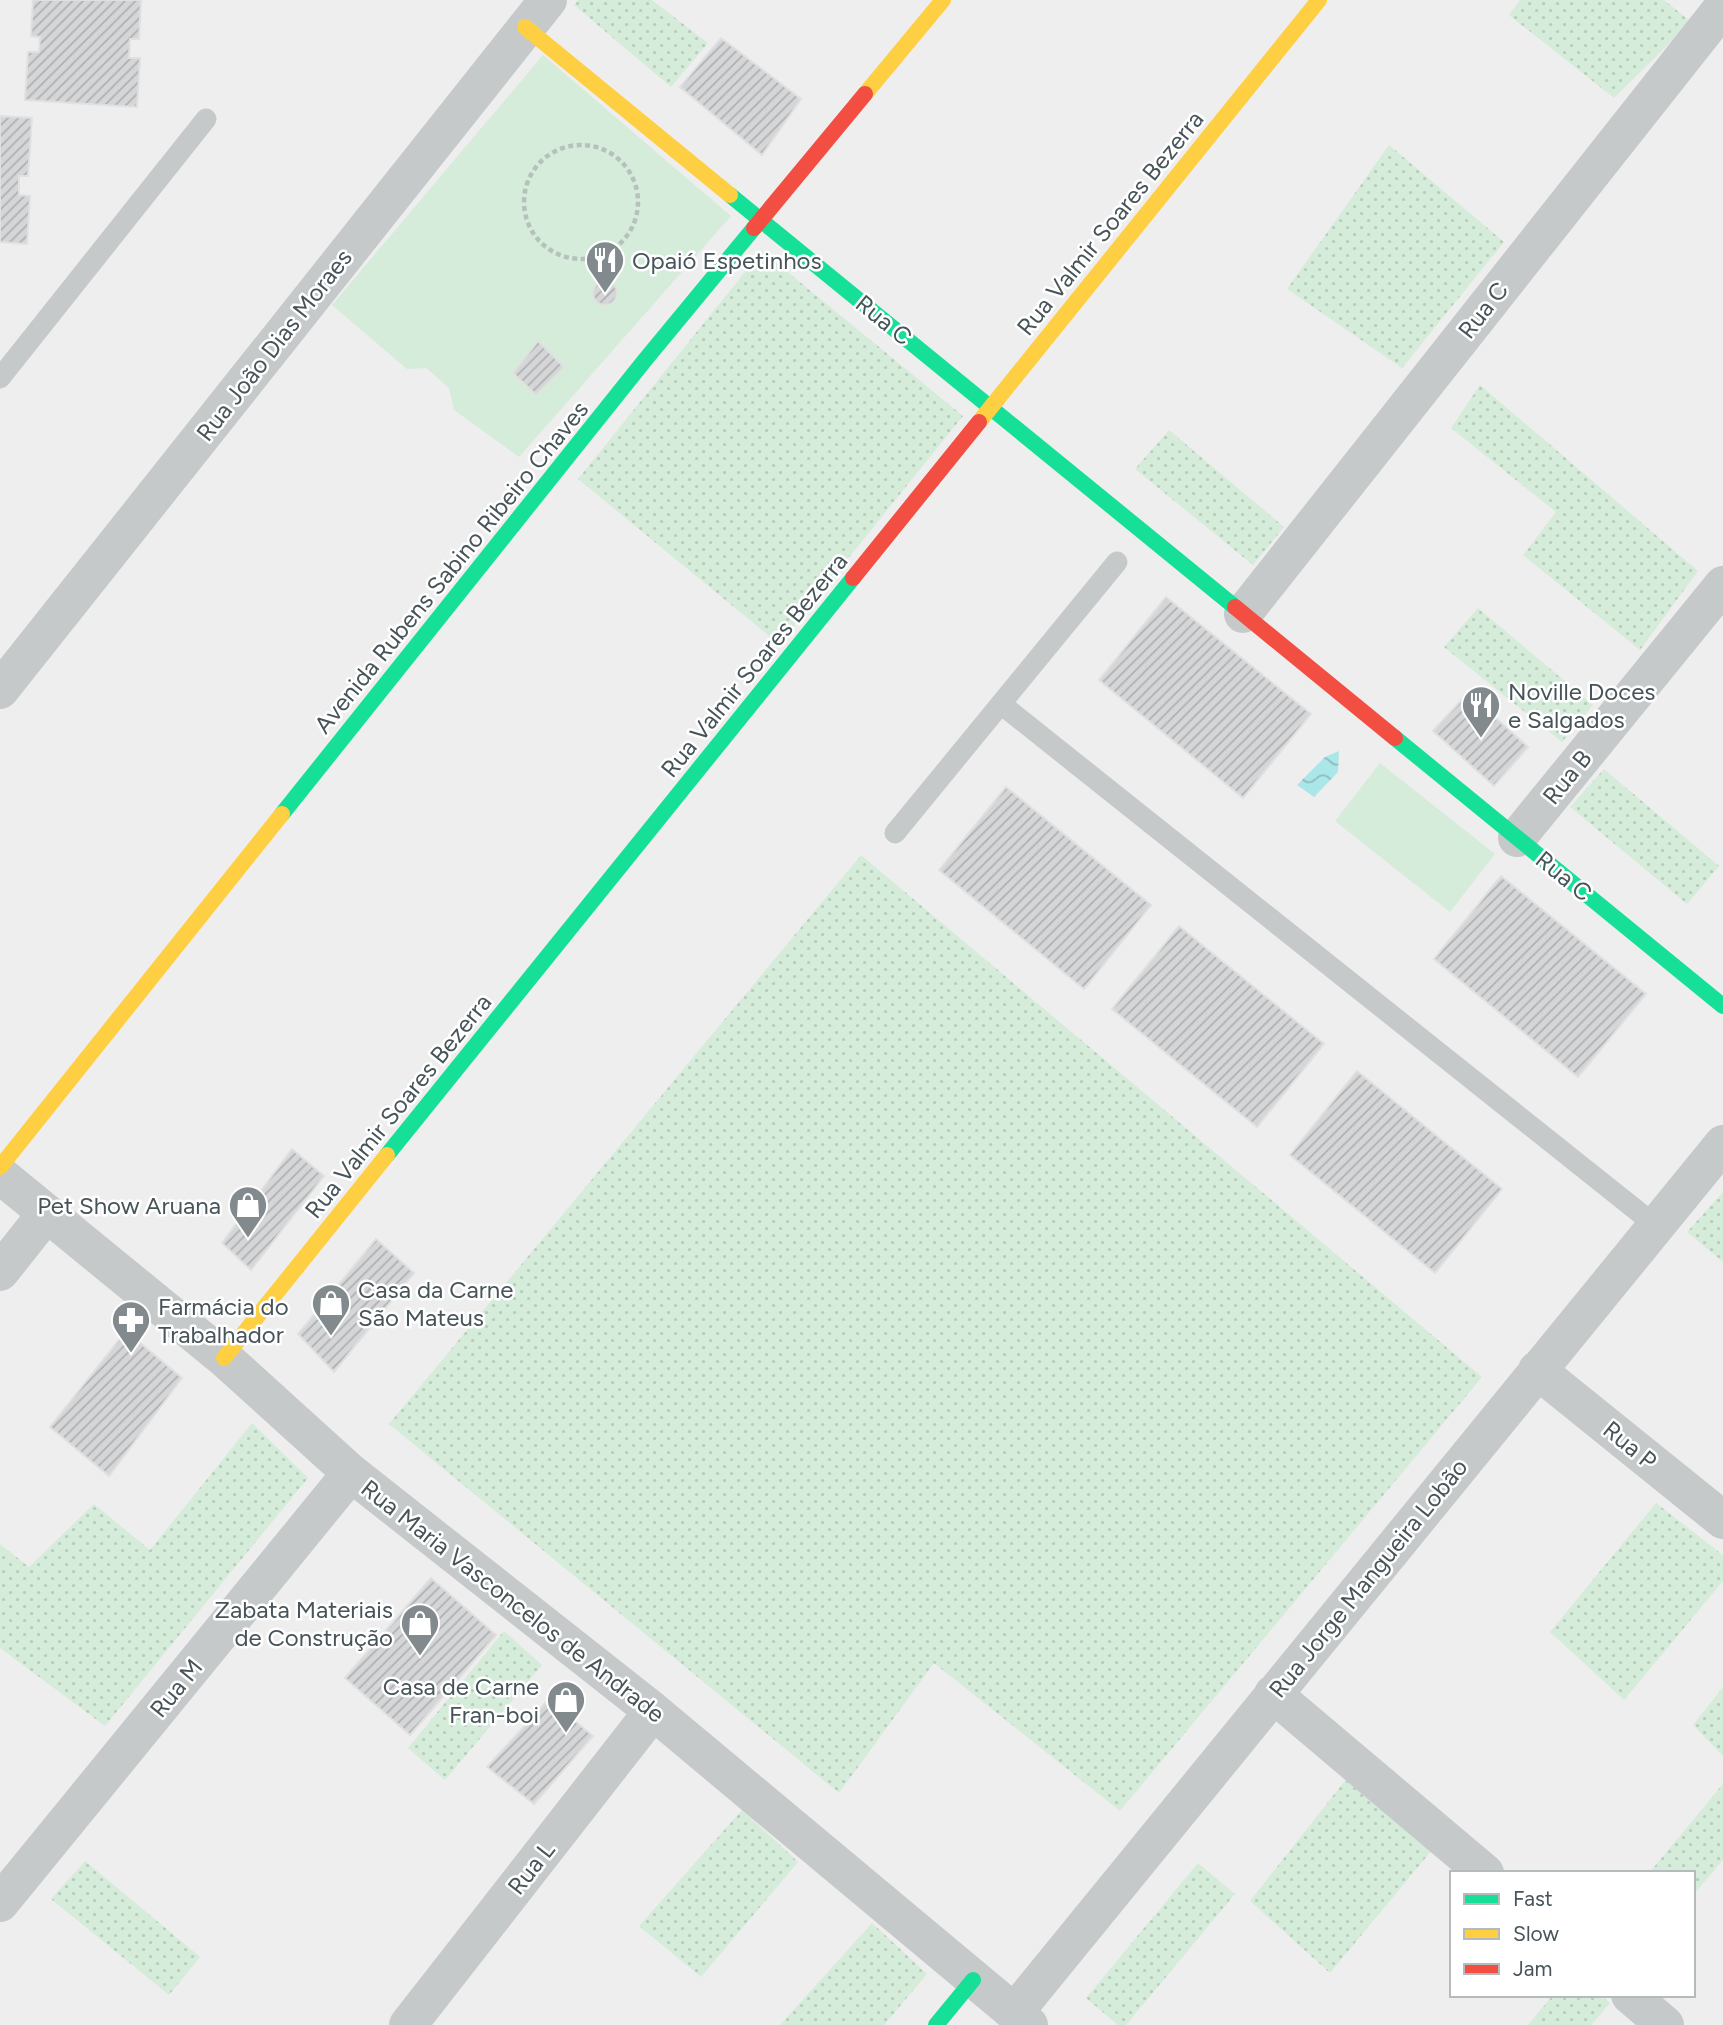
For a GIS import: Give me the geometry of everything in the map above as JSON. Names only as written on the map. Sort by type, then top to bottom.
[{"type":"street","name":"Avenida Rubens Sabino Ribeiro Chaves","points":[[0,1167],[645,359],[943,0]]},
{"type":"street","name":"Rua Valmir Soares Bezerra","points":[[224,1358],[1319,0]]},
{"type":"street","name":"Rua C","points":[[1243,614],[1723,7]]},
{"type":"street","name":"Rua C","points":[[537,14],[761,220],[1723,1006]]},
{"type":"street","name":"Rua João Dias Moraes","points":[[0,690],[537,14]]},
{"type":"street","name":"Rua B","points":[[1517,838],[1723,585]]},
{"type":"street","name":"Rua Jorge Mangueira Lobão","points":[[1021,2019],[1273,1694],[1723,1143]]},
{"type":"street","name":"Rua Maria Vasconcelos de Andrade","points":[[0,1175],[224,1358],[352,1473],[653,1711],[1021,2019]]},
{"type":"street","points":[[0,1272],[46,1214]]},
{"type":"street","name":"Rua P","points":[[1536,1370],[1723,1520]]},
{"type":"street","name":"Rua M","points":[[0,1903],[352,1473]]},
{"type":"street","points":[[1273,1694],[1483,1871]]},
{"type":"street","name":"Rua L","points":[[408,2025],[653,1711]]},
{"type":"street","points":[[936,2025],[973,1980]]},
{"type":"street","points":[[1632,1997],[1665,2025]]},
{"type":"lane","points":[[0,378],[206,119]]},
{"type":"lane","points":[[895,833],[1117,562]]},
{"type":"lane","points":[[1001,704],[1656,1225]]},
{"type":"path","points":[[582,144],[602,148],[619,158],[631,174],[637,191],[638,209],[632,226],[622,242],[608,253],[573,259],[556,254],[542,244],[531,230],[524,211],[525,191],[532,173],[545,157],[562,148],[582,144]]},
{"type":"green space","points":[[578,0],[652,0],[708,43],[671,87],[574,5]]},
{"type":"green space","points":[[1520,0],[1664,0],[1691,22],[1614,98],[1509,15]]},
{"type":"green space","points":[[543,55],[731,216],[519,457],[454,410],[449,388],[426,368],[407,369],[332,305]]},
{"type":"green space","points":[[1389,145],[1504,242],[1402,368],[1287,289]]},
{"type":"green space","points":[[762,251],[963,416],[779,644],[578,479]]},
{"type":"green space","points":[[1480,385],[1698,571],[1640,650],[1523,555],[1556,512],[1451,428]]},
{"type":"green space","points":[[1169,430],[1284,527],[1253,565],[1135,469]]},
{"type":"green space","points":[[1478,608],[1593,705],[1562,742],[1444,647]]},
{"type":"green space","points":[[1380,763],[1495,854],[1450,912],[1335,821]]},
{"type":"green space","points":[[1604,769],[1719,866],[1687,904],[1570,807]]},
{"type":"green space","points":[[861,855],[1482,1377],[1120,1811],[934,1663],[839,1793],[389,1424]]},
{"type":"green space","points":[[1723,1192],[1723,1262],[1687,1232]]},
{"type":"green space","points":[[252,1423],[308,1478],[105,1726],[0,1648],[0,1544],[29,1567],[94,1504],[150,1550]]},
{"type":"green space","points":[[1656,1503],[1723,1555],[1723,1581],[1624,1700],[1550,1632]]},
{"type":"green space","points":[[504,1631],[542,1665],[445,1780],[408,1748]]},
{"type":"green space","points":[[1723,1687],[1723,1756],[1693,1725]]},
{"type":"green space","points":[[1351,1773],[1442,1838],[1330,1973],[1250,1901]]},
{"type":"green space","points":[[1723,1784],[1723,1860],[1695,1893],[1695,1871],[1651,1871]]},
{"type":"green space","points":[[742,1810],[798,1862],[701,1977],[639,1926]]},
{"type":"green space","points":[[85,1861],[200,1957],[169,1995],[51,1899]]},
{"type":"green space","points":[[1198,1863],[1235,1894],[1126,2025],[1118,2025],[1086,1998]]},
{"type":"green space","points":[[872,1923],[927,1974],[884,2025],[780,2025]]},
{"type":"green space","points":[[1551,1997],[1603,1997],[1610,2003],[1591,2025],[1528,2025]]},
{"type":"water","points":[[1339,751],[1338,772],[1314,797],[1297,785],[1325,757]]},
{"type":"building","points":[[33,0],[141,0],[139,39],[130,39],[129,58],[140,58],[137,107],[25,100],[28,52],[39,52],[40,37],[31,36]]},
{"type":"building","points":[[721,38],[801,99],[762,155],[680,87]]},
{"type":"building","points":[[0,116],[32,118],[28,176],[19,176],[19,195],[30,196],[27,244],[0,242]]},
{"type":"building","name":"Opaió Espetinhos","points":[[605,281],[614,284],[617,293],[614,302],[605,305],[596,302],[593,293],[596,284]]},
{"type":"building","points":[[538,341],[564,367],[536,395],[513,373]]},
{"type":"building","points":[[1166,597],[1311,714],[1243,798],[1099,680]]},
{"type":"building","name":"Noville Doces e Salgados","points":[[1468,693],[1528,747],[1494,786],[1433,731]]},
{"type":"building","points":[[1006,787],[1151,905],[1084,989],[939,870]]},
{"type":"building","points":[[1501,876],[1646,994],[1578,1077],[1434,959]]},
{"type":"building","points":[[1179,926],[1324,1044],[1257,1127],[1112,1009]]},
{"type":"building","points":[[1357,1071],[1502,1189],[1435,1273],[1290,1155]]},
{"type":"building","points":[[292,1149],[324,1176],[251,1270],[222,1243]]},
{"type":"building","points":[[376,1239],[414,1273],[334,1372],[298,1334]]},
{"type":"building","points":[[126,1331],[182,1378],[109,1476],[50,1427]]},
{"type":"building","name":"Zabata Materiais de Construção","points":[[431,1578],[496,1635],[410,1735],[345,1678]]},
{"type":"building","points":[[549,1699],[593,1736],[534,1804],[487,1767]]},
{"type":"traffic: fast","points":[[730,195],[1235,607]]},
{"type":"traffic: fast","points":[[282,814],[754,228]]},
{"type":"traffic: fast","points":[[387,1155],[853,578]]},
{"type":"traffic: fast","points":[[1395,738],[1723,1006]]},
{"type":"traffic: fast","points":[[936,2025],[973,1980]]},
{"type":"traffic: slow","points":[[865,94],[943,0]]},
{"type":"traffic: slow","points":[[979,422],[1319,0]]},
{"type":"traffic: slow","points":[[525,27],[730,195]]},
{"type":"traffic: slow","points":[[0,1167],[282,814]]},
{"type":"traffic: slow","points":[[224,1358],[387,1155]]},
{"type":"traffic: jam","points":[[754,228],[865,94]]},
{"type":"traffic: jam","points":[[853,578],[979,422]]},
{"type":"traffic: jam","points":[[1235,607],[1395,738]]},
{"type":"place","name":"Opaió Espetinhos","points":[[605,294]]},
{"type":"place","name":"Noville Doces e Salgados","points":[[1481,739]]},
{"type":"place","name":"Pet Show Aruana","points":[[248,1239]]},
{"type":"place","name":"Casa da Carne São Mateus","points":[[331,1337]]},
{"type":"place","name":"Farmácia do Trabalhador","points":[[131,1354]]},
{"type":"place","name":"Zabata Materiais de Construção","points":[[420,1657]]},
{"type":"place","name":"Casa de Carne Fran-boi","points":[[566,1734]]}]
